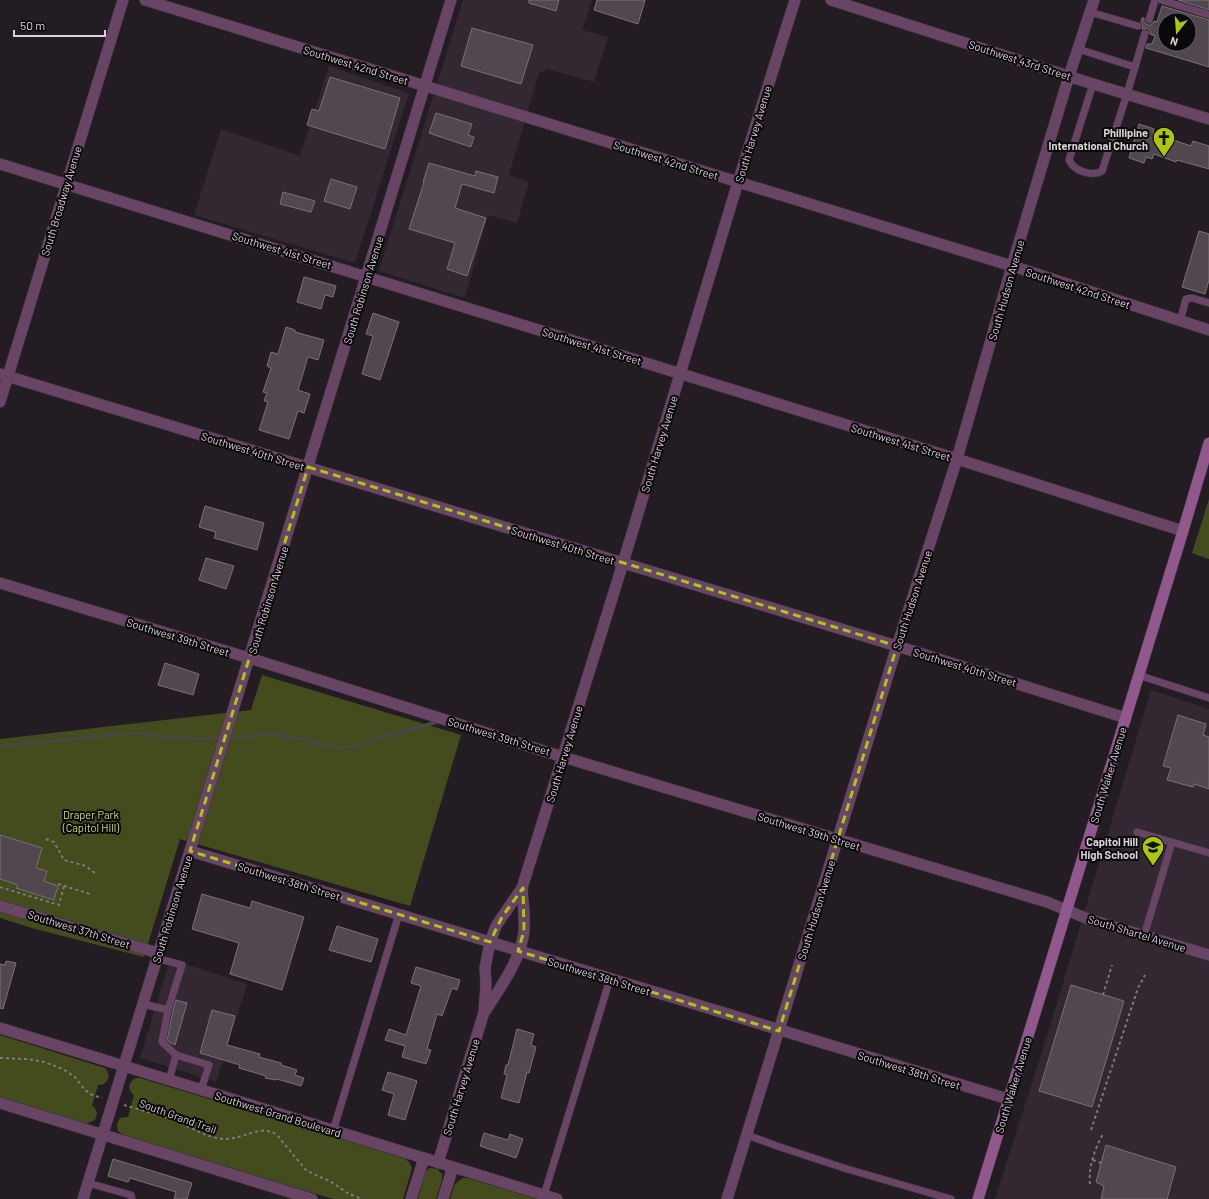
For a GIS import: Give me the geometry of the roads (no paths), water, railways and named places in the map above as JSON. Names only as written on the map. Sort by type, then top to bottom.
[{"type":"main road","name":"South Walker Avenue","points":[[978,1199],[1209,443]]},
{"type":"street","name":"South Broadway Avenue","points":[[0,402],[4,375],[66,184],[123,0]]},
{"type":"street","name":"Southwest 42nd Street","points":[[145,0],[1012,266],[1209,330]]},
{"type":"street","name":"South Robinson Avenue","points":[[83,1199],[452,0]]},
{"type":"street","name":"South Harvey Avenue","points":[[438,1163],[484,1012],[486,984],[485,968],[490,942],[496,926],[522,888],[623,564],[738,182],[795,0]]},
{"type":"street","name":"Southwest 43rd Street","points":[[830,0],[1093,84],[1209,119]]},
{"type":"street","name":"South Hudson Avenue","points":[[727,1199],[897,646],[957,459],[1012,266],[1069,76],[1094,0]]},
{"type":"street","name":"Southwest 41st Street","points":[[0,164],[957,459],[1183,531]]},
{"type":"street","name":"Southwest 40th Street","points":[[4,375],[897,646],[1126,718]]},
{"type":"street","name":"Southwest 39th Street","points":[[0,583],[250,658],[563,757],[1047,902],[1066,910]]},
{"type":"street","name":"Southwest 38th Street","points":[[190,851],[1008,1099]]},
{"type":"street","name":"South Harvey Avenue","points":[[484,1012],[510,970],[518,951],[524,931],[522,888]]},
{"type":"street","name":"Southwest 37th Street","points":[[0,906],[157,955]]},
{"type":"street","name":"South Shartel Avenue","points":[[1066,910],[1088,919],[1209,955]]},
{"type":"street","name":"Southwest Grand Boulevard","points":[[0,1028],[557,1199]]},
{"type":"street","points":[[0,1103],[312,1199]]},
{"type":"street","points":[[411,1199],[424,1158]]},
{"type":"street","points":[[443,1199],[453,1167]]},
{"type":"lane","points":[[1149,20],[1155,0]]},
{"type":"lane","points":[[1161,0],[1209,15]]},
{"type":"lane","points":[[1090,12],[1138,26]]},
{"type":"lane","points":[[1093,84],[1069,160],[1071,165],[1076,169],[1097,174],[1102,171],[1145,33]]},
{"type":"lane","points":[[1078,49],[1135,67]]},
{"type":"lane","points":[[1180,321],[1186,299],[1192,298],[1209,304]]},
{"type":"lane","points":[[1138,675],[1209,698]]},
{"type":"lane","points":[[1137,832],[1209,853]]},
{"type":"lane","points":[[1144,936],[1172,842]]},
{"type":"lane","points":[[333,1130],[398,914]]},
{"type":"lane","points":[[157,955],[182,965],[168,1010],[162,1042],[176,1055],[209,1065],[201,1090]]},
{"type":"lane","points":[[544,1195],[610,979]]},
{"type":"lane","points":[[142,1004],[168,1010]]},
{"type":"lane","points":[[169,1080],[176,1055]]},
{"type":"lane","points":[[747,1135],[847,1170],[951,1199]]},
{"type":"lane","points":[[88,1183],[131,1195],[132,1199]]},
{"type":"waterway","points":[[0,746],[141,733],[172,738],[182,737],[203,740],[209,738],[251,737],[260,734],[274,734],[342,748],[359,746],[376,738],[437,722]]},
{"type":"place","name":"Phillipine International Church","points":[[1164,158]]},
{"type":"place","name":"Capitol Hill High School","points":[[1153,866]]},
{"type":"park label","name":"Draper Park (Capitol Hill)","points":[[91,820]]}]
